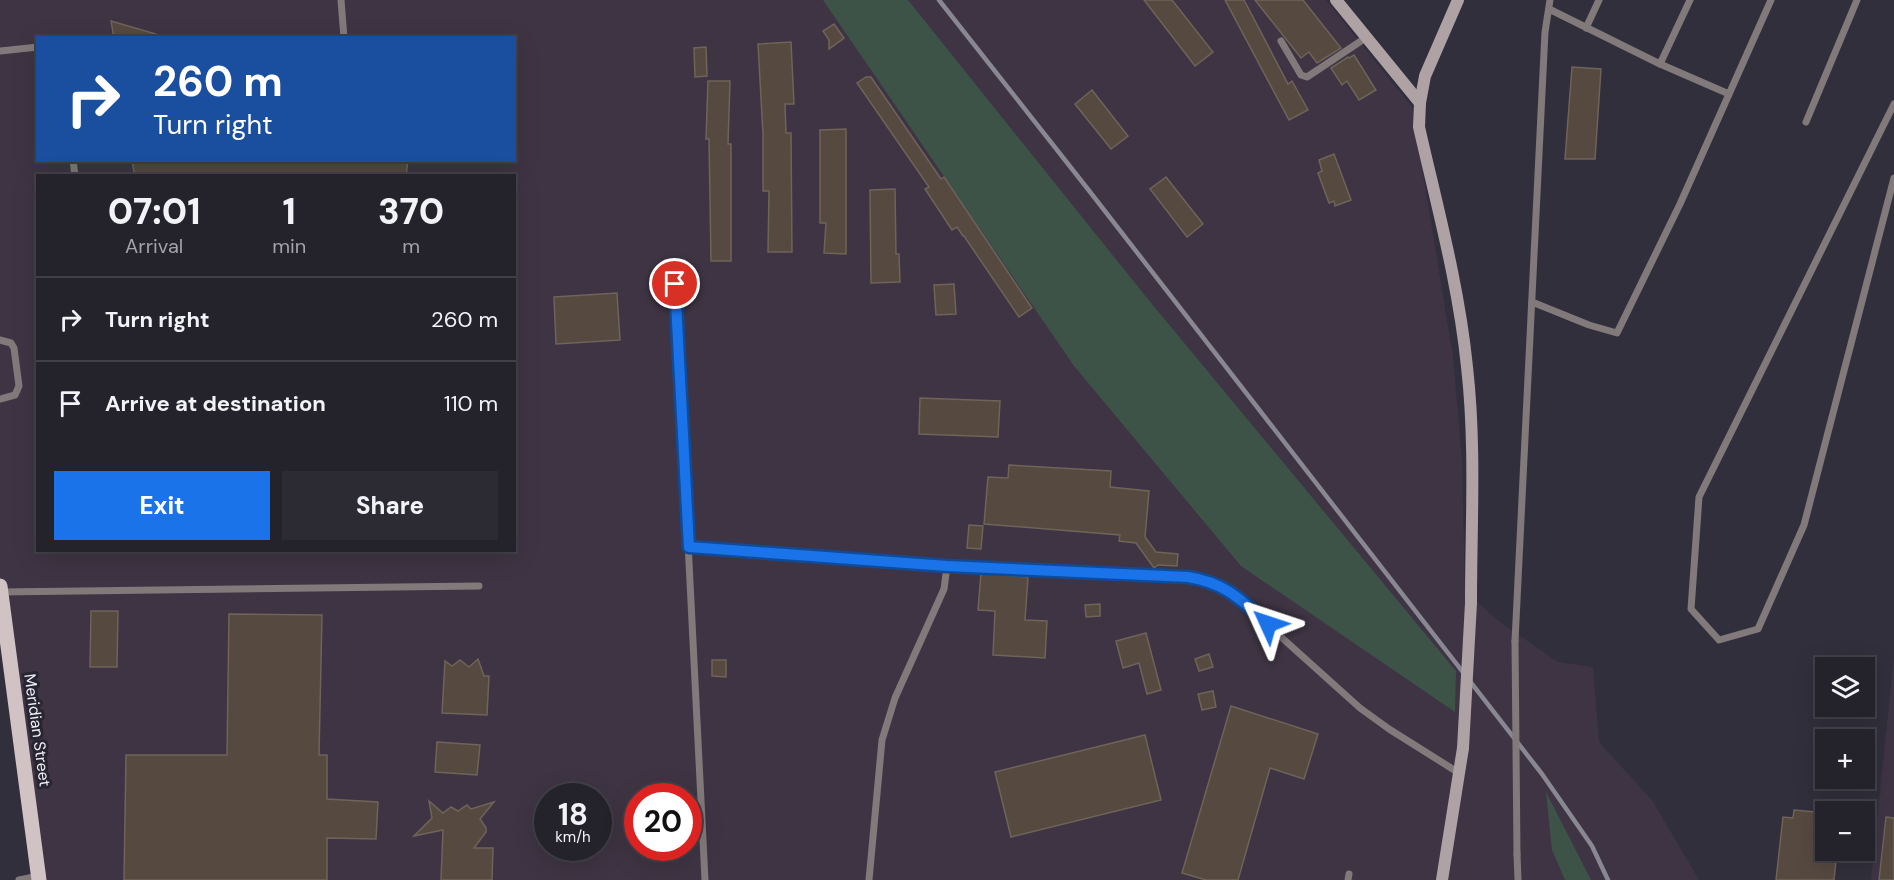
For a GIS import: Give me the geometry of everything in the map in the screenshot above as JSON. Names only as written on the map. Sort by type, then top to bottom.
[{"type":"main road","points":[[1336,0],[1420,103]]},
{"type":"main road","points":[[1442,880],[1462,748],[1471,603],[1471,405],[1457,300],[1419,127],[1420,103],[1425,76],[1458,0]]},
{"type":"main road","name":"Meridian Street","points":[[1,589],[5,661],[39,878]]},
{"type":"lane","points":[[341,0],[345,36]]},
{"type":"lane","points":[[1518,880],[1515,641],[1545,32],[1550,0]]},
{"type":"lane","points":[[1586,28],[1599,0]]},
{"type":"lane","points":[[1660,64],[1690,0]]},
{"type":"lane","points":[[1532,302],[1588,325],[1617,333],[1680,204],[1771,0]]},
{"type":"lane","points":[[1806,122],[1857,0]]},
{"type":"lane","points":[[1549,9],[1660,64],[1729,94]]},
{"type":"lane","points":[[1281,41],[1301,75],[1307,77],[1367,37]]},
{"type":"lane","points":[[0,51],[36,47]]},
{"type":"lane","points":[[1894,104],[1699,497],[1691,609],[1719,639],[1758,629],[1804,525],[1894,178]]},
{"type":"lane","points":[[675,284],[705,880]]},
{"type":"lane","points":[[0,340],[11,343],[14,348],[19,386],[15,395],[0,399]]},
{"type":"lane","points":[[689,547],[947,566],[1188,577],[1209,580],[1232,593],[1360,708],[1459,773]]},
{"type":"lane","points":[[869,880],[882,740],[895,698],[944,589],[947,566]]},
{"type":"lane","points":[[1,589],[478,586]]},
{"type":"lane","points":[[19,880],[39,878]]},
{"type":"shaded area","points":[[0,0],[1326,0],[1412,107],[1453,356],[1462,460],[1465,591],[1500,622],[1558,662],[1593,667],[1599,742],[1652,800],[1699,880],[36,880],[0,632]]},
{"type":"shaded area","points":[[1894,657],[1894,880],[1871,880],[1873,861],[1875,861],[1877,820]]},
{"type":"green space","points":[[823,0],[908,0],[1147,298],[1456,671],[1455,712],[1241,566],[1074,366]]},
{"type":"green space","points":[[1546,792],[1591,880],[1565,880],[1552,850]]},
{"type":"building","points":[[1144,0],[1172,0],[1213,52],[1195,66]]},
{"type":"building","points":[[1225,0],[1244,0],[1288,84],[1292,81],[1308,110],[1289,120]]},
{"type":"building","points":[[1255,0],[1303,0],[1341,48],[1317,63],[1309,52],[1301,58]]},
{"type":"building","points":[[111,21],[156,34],[156,36],[114,36]]},
{"type":"building","points":[[834,24],[844,38],[829,49],[829,40],[823,31]]},
{"type":"building","points":[[791,42],[794,104],[785,104],[786,133],[791,133],[792,252],[768,252],[769,191],[763,191],[763,134],[758,44]]},
{"type":"building","points":[[706,47],[707,76],[695,77],[694,48]]},
{"type":"building","points":[[1354,55],[1376,90],[1359,100],[1347,81],[1342,85],[1331,68]]},
{"type":"building","points":[[1572,67],[1601,69],[1595,159],[1565,159]]},
{"type":"building","points":[[866,77],[871,77],[941,179],[944,177],[1032,308],[1019,317],[964,236],[957,227],[952,230],[925,189],[929,187],[857,83]]},
{"type":"building","points":[[708,81],[730,81],[728,144],[731,144],[731,261],[711,261],[709,139],[706,139]]},
{"type":"building","points":[[1092,90],[1128,136],[1111,149],[1075,104]]},
{"type":"building","points":[[846,129],[846,254],[824,253],[826,223],[820,223],[820,130]]},
{"type":"building","points":[[1334,154],[1351,200],[1335,206],[1334,201],[1329,203],[1318,173],[1322,171],[1319,160]]},
{"type":"building","points":[[132,162],[408,162],[406,174],[144,174],[134,172]]},
{"type":"building","points":[[1166,177],[1203,224],[1187,237],[1150,189]]},
{"type":"building","points":[[895,189],[896,254],[899,254],[900,282],[871,283],[870,190]]},
{"type":"building","points":[[954,284],[956,314],[936,315],[934,285]]},
{"type":"building","points":[[617,293],[620,340],[556,344],[554,297]]},
{"type":"building","points":[[920,398],[1000,401],[998,437],[919,434]]},
{"type":"building","points":[[1009,465],[1111,471],[1110,487],[1149,491],[1145,537],[1156,552],[1178,554],[1177,566],[1158,565],[1154,568],[1136,543],[1119,541],[1120,535],[984,524],[988,477],[1008,478]]},
{"type":"building","points":[[969,525],[983,526],[981,549],[967,548]]},
{"type":"building","points":[[981,573],[1028,577],[1025,620],[1047,621],[1045,658],[993,655],[995,611],[978,610]]},
{"type":"building","points":[[1100,604],[1100,616],[1086,617],[1085,605]]},
{"type":"building","points":[[91,611],[118,611],[117,667],[90,667]]},
{"type":"building","points":[[229,614],[322,615],[319,755],[327,755],[327,799],[378,802],[376,839],[327,838],[327,880],[124,880],[126,755],[227,755]]},
{"type":"building","points":[[1146,633],[1161,690],[1147,694],[1139,663],[1123,668],[1116,641]]},
{"type":"building","points":[[1209,654],[1213,667],[1199,671],[1195,659]]},
{"type":"building","points":[[478,659],[484,676],[489,676],[487,715],[442,713],[445,661],[452,666],[460,660],[469,667]]},
{"type":"building","points":[[712,660],[726,660],[726,677],[712,676]]},
{"type":"building","points":[[1213,691],[1216,707],[1202,710],[1198,694]]},
{"type":"building","points":[[1231,706],[1318,734],[1304,779],[1270,768],[1238,880],[1206,880],[1182,873]]},
{"type":"building","points":[[1145,735],[1161,800],[1011,837],[995,772]]},
{"type":"building","points":[[437,742],[480,745],[477,775],[435,772]]},
{"type":"building","points":[[429,801],[443,813],[451,807],[458,811],[467,805],[471,809],[494,802],[480,819],[486,832],[474,848],[493,848],[492,880],[441,880],[443,830],[414,836],[432,818]]},
{"type":"building","points":[[1794,810],[1815,812],[1815,861],[1836,861],[1834,880],[1776,880],[1783,817],[1793,818]]},
{"type":"building","points":[[1886,817],[1894,818],[1894,880],[1879,880]]},
{"type":"railway","points":[[939,0],[1542,774],[1592,846],[1608,880]]},
{"type":"route","points":[[675,284],[689,547],[947,566],[1188,577],[1209,580],[1232,593],[1268,624]]}]
